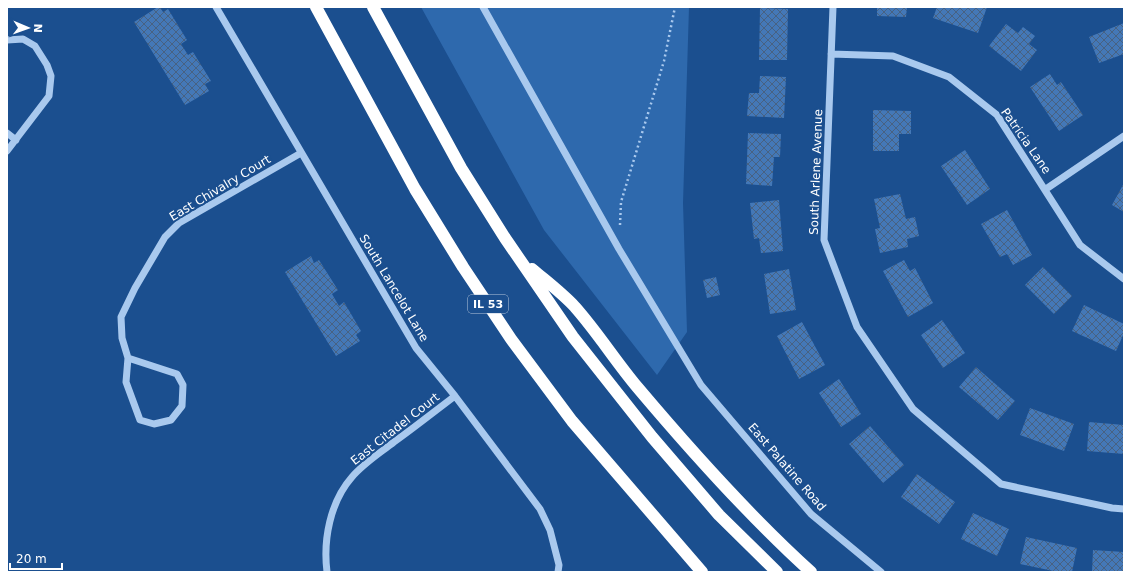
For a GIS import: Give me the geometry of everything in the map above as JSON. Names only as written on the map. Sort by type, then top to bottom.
[{"type":"highway","name":"IL 53","points":[[316,7],[415,189],[463,268],[511,339],[572,421],[702,572]]},
{"type":"highway","points":[[373,7],[461,168],[516,254],[574,337],[652,437],[719,515],[777,572]]},
{"type":"highway","points":[[516,254],[574,307],[618,364],[666,421],[787,551],[810,572]]},
{"type":"street","name":"South Lancelot Lane","points":[[216,7],[416,348],[455,396],[540,509],[550,530],[559,565],[558,572]]},
{"type":"street","name":"East Palatine Road","points":[[483,7],[620,249],[701,385],[811,514],[882,572]]},
{"type":"street","name":"South Arlene Avenue","points":[[833,7],[824,240],[856,327],[913,409],[1001,484],[1112,508],[1124,509]]},
{"type":"street","points":[[7,40],[23,39],[35,46],[47,64],[51,76],[49,96],[7,151]]},
{"type":"street","name":"Patricia Lane","points":[[831,54],[893,56],[949,77],[997,115],[1046,189],[1080,245],[1124,279]]},
{"type":"street","points":[[7,133],[16,140]]},
{"type":"street","points":[[1046,189],[1124,136]]},
{"type":"street","name":"East Chivalry Court","points":[[128,358],[177,374],[183,385],[182,406],[171,420],[154,424],[140,420],[126,382],[128,358],[122,338],[121,317],[134,288],[165,237],[179,223],[301,153]]},
{"type":"street","name":"East Citadel Court","points":[[327,572],[325,559],[327,533],[335,506],[351,478],[369,461],[455,396]]},
{"type":"path","points":[[620,225],[621,202],[664,61],[675,7]]},
{"type":"shaded area","points":[[421,7],[689,7],[683,203],[687,332],[657,375],[544,230]]},
{"type":"building","points":[[160,7],[163,12],[168,9],[187,40],[181,44],[188,55],[193,52],[211,81],[205,84],[209,91],[185,105],[134,22]]},
{"type":"building","points":[[877,7],[907,7],[906,17],[877,16]]},
{"type":"building","points":[[937,7],[987,7],[978,33],[933,18]]},
{"type":"building","points":[[760,8],[788,9],[787,60],[759,60]]},
{"type":"building","points":[[1124,23],[1124,54],[1099,63],[1089,37]]},
{"type":"building","points":[[1006,24],[1018,33],[1023,27],[1035,36],[1029,44],[1037,50],[1021,71],[989,46]]},
{"type":"building","points":[[1050,74],[1057,85],[1061,82],[1083,115],[1059,131],[1030,87]]},
{"type":"building","points":[[760,76],[786,77],[784,118],[747,116],[749,93],[759,93]]},
{"type":"building","points":[[873,110],[911,111],[911,134],[899,134],[899,151],[873,151]]},
{"type":"building","points":[[748,133],[781,134],[780,157],[774,157],[772,186],[746,184]]},
{"type":"building","points":[[965,150],[990,189],[967,205],[941,166]]},
{"type":"building","points":[[1124,183],[1124,212],[1112,205]]},
{"type":"building","points":[[900,194],[906,219],[915,217],[919,236],[907,239],[908,247],[880,253],[875,229],[880,228],[874,199]]},
{"type":"building","points":[[779,200],[783,251],[761,253],[759,238],[754,239],[750,203]]},
{"type":"building","points":[[1007,210],[1032,255],[1013,265],[1007,254],[1000,257],[981,224]]},
{"type":"building","points":[[311,256],[314,263],[319,260],[338,290],[332,294],[339,306],[344,302],[361,331],[356,335],[360,341],[336,356],[285,272]]},
{"type":"building","points":[[904,260],[910,271],[915,268],[933,303],[908,317],[883,271]]},
{"type":"building","points":[[1043,267],[1072,296],[1054,314],[1025,285]]},
{"type":"building","points":[[789,269],[796,310],[770,314],[764,274]]},
{"type":"building","points":[[716,277],[720,295],[707,298],[703,280]]},
{"type":"building","points":[[1084,305],[1124,324],[1124,333],[1116,351],[1072,331]]},
{"type":"building","points":[[942,320],[965,353],[943,368],[921,335]]},
{"type":"building","points":[[802,322],[825,365],[799,379],[777,336]]},
{"type":"building","points":[[976,367],[1015,401],[998,420],[959,387]]},
{"type":"building","points":[[839,379],[861,414],[841,427],[819,393]]},
{"type":"building","points":[[1030,408],[1074,424],[1064,451],[1020,435]]},
{"type":"building","points":[[1089,422],[1124,425],[1124,454],[1087,451]]},
{"type":"building","points":[[870,426],[904,465],[883,483],[849,444]]},
{"type":"building","points":[[917,474],[955,502],[939,524],[901,497]]},
{"type":"building","points":[[973,513],[1009,529],[997,556],[961,539]]},
{"type":"building","points":[[1026,537],[1077,548],[1072,572],[1058,572],[1020,564]]},
{"type":"building","points":[[1093,550],[1124,552],[1124,572],[1092,572]]}]
